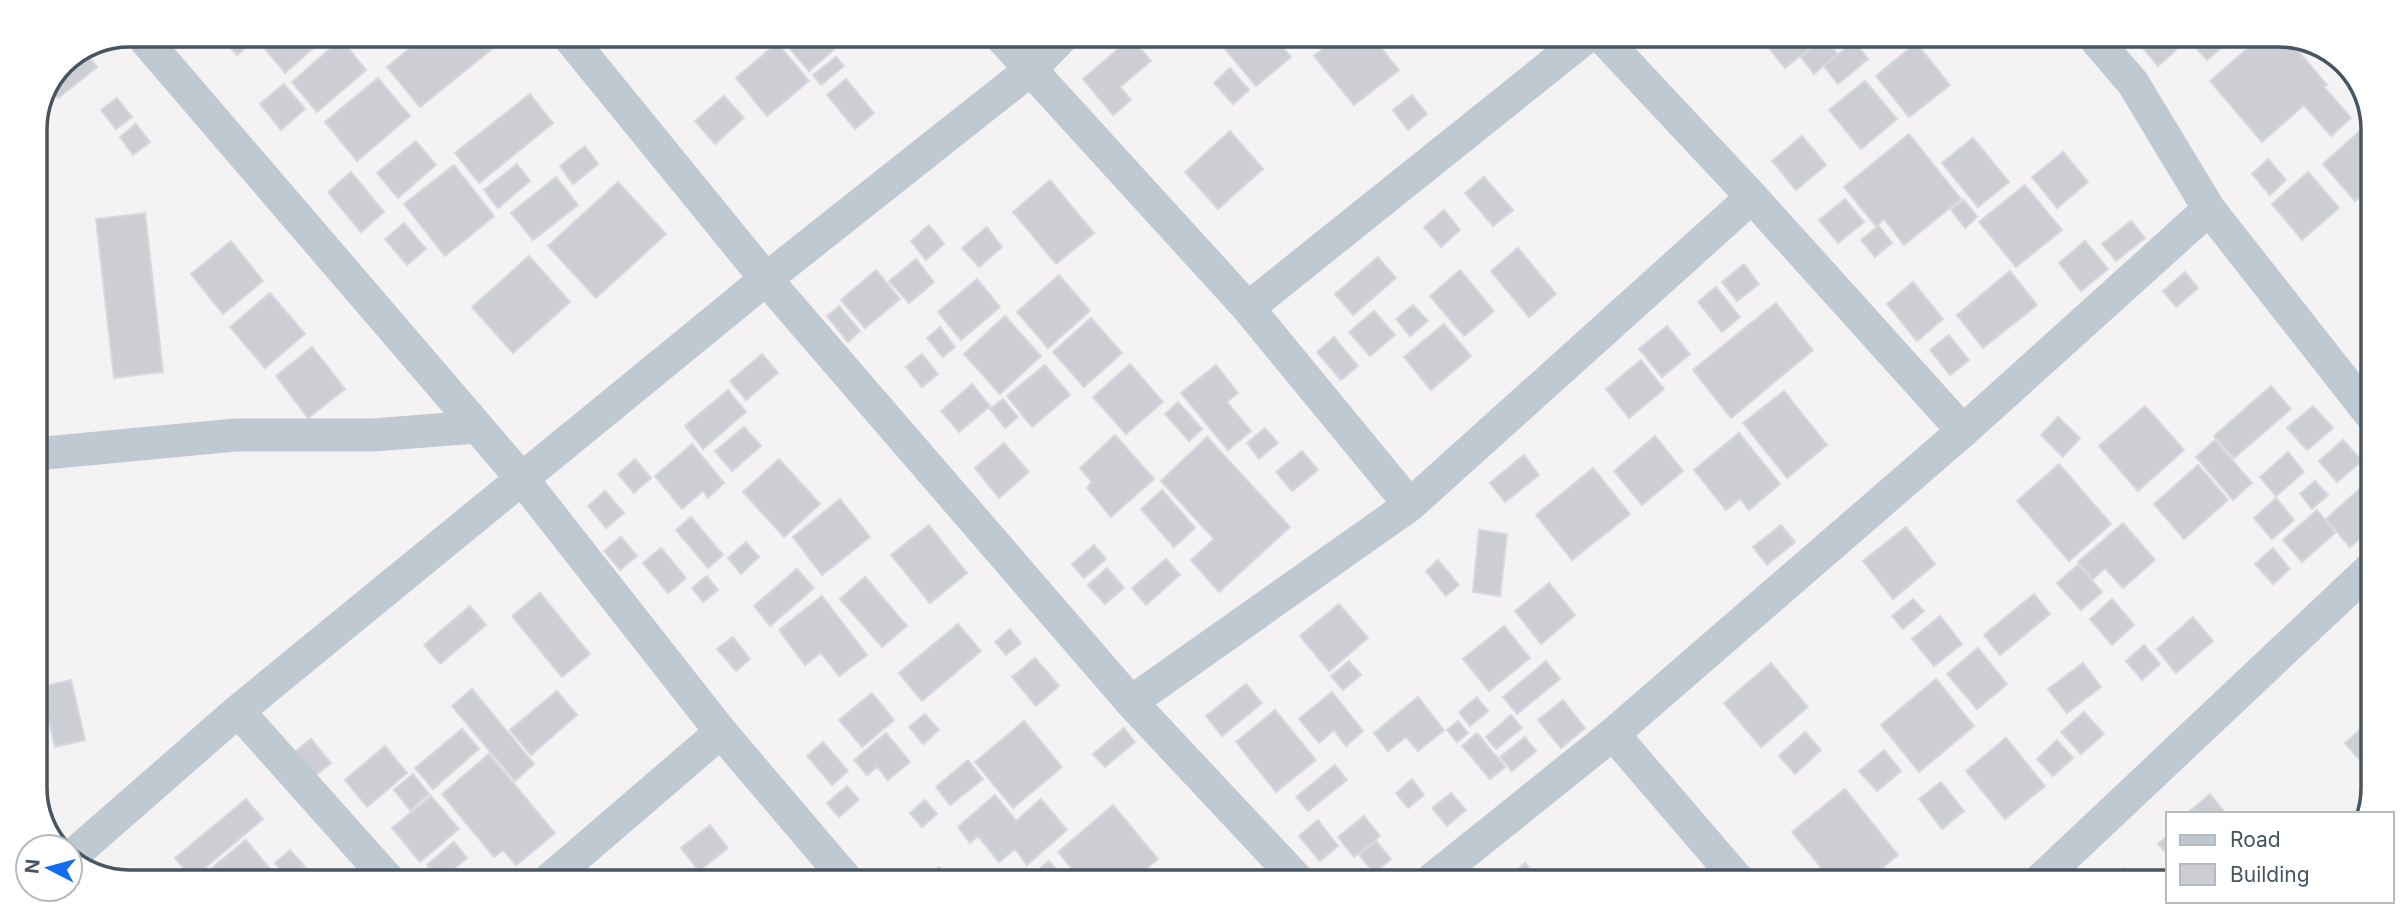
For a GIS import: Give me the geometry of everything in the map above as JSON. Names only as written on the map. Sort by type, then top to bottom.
[{"type":"street","points":[[151,47],[523,480],[721,732],[837,870]]},
{"type":"street","points":[[577,47],[766,279],[1131,702],[1289,870]]},
{"type":"street","points":[[1010,47],[1248,308],[1410,505]]},
{"type":"street","points":[[84,846],[238,711],[766,279],[1030,70],[1052,47]]},
{"type":"street","points":[[1248,308],[1575,47]]},
{"type":"street","points":[[1610,47],[1752,197],[1963,431]]},
{"type":"street","points":[[2102,47],[2133,83],[2209,209],[2361,402]]},
{"type":"street","points":[[1131,702],[1410,505],[1752,197]]},
{"type":"street","points":[[1443,870],[1613,734],[1963,431],[2209,209]]},
{"type":"street","points":[[47,453],[235,435],[373,435],[477,427]]},
{"type":"street","points":[[2051,870],[2361,577]]},
{"type":"street","points":[[238,711],[381,870]]},
{"type":"street","points":[[560,870],[721,732]]},
{"type":"street","points":[[1613,734],[1730,870]]},
{"type":"building","points":[[230,47],[246,47],[237,55]]},
{"type":"building","points":[[263,47],[314,47],[285,73]]},
{"type":"building","points":[[332,47],[347,47],[366,70],[317,112],[292,82]]},
{"type":"building","points":[[412,47],[493,48],[420,107],[387,67]]},
{"type":"building","points":[[772,47],[780,47],[809,81],[767,116],[736,78]]},
{"type":"building","points":[[789,47],[837,47],[809,71]]},
{"type":"building","points":[[1120,47],[1139,47],[1151,61],[1120,87],[1131,100],[1113,115],[1083,79]]},
{"type":"building","points":[[1224,47],[1283,47],[1291,57],[1256,86]]},
{"type":"building","points":[[1326,47],[1380,47],[1399,70],[1354,105],[1314,56]]},
{"type":"building","points":[[1768,47],[1811,47],[1785,68]]},
{"type":"building","points":[[1814,47],[1831,47],[1838,54],[1814,74],[1801,57]]},
{"type":"building","points":[[1847,47],[1859,47],[1868,59],[1838,84],[1824,66]]},
{"type":"building","points":[[1911,47],[1919,47],[1950,85],[1909,117],[1876,76]]},
{"type":"building","points":[[2142,47],[2173,47],[2176,50],[2158,66]]},
{"type":"building","points":[[2195,47],[2222,47],[2207,60]]},
{"type":"building","points":[[2249,47],[2295,49],[2327,85],[2324,87],[2351,118],[2331,136],[2304,105],[2262,142],[2210,81]]},
{"type":"building","points":[[836,57],[844,66],[821,85],[813,75]]},
{"type":"building","points":[[90,58],[97,67],[58,98],[56,95],[71,71]]},
{"type":"building","points":[[1230,68],[1249,90],[1233,104],[1214,83]]},
{"type":"building","points":[[378,78],[410,116],[357,161],[325,122]]},
{"type":"building","points":[[846,79],[874,113],[855,129],[827,95]]},
{"type":"building","points":[[1865,81],[1897,119],[1861,149],[1829,110]]},
{"type":"building","points":[[284,84],[305,109],[281,130],[260,104]]},
{"type":"building","points":[[530,94],[553,123],[479,183],[455,153]]},
{"type":"building","points":[[1412,95],[1427,114],[1408,130],[1393,110]]},
{"type":"building","points":[[724,96],[744,118],[715,144],[695,121]]},
{"type":"building","points":[[117,98],[132,117],[116,129],[101,110]]},
{"type":"building","points":[[136,124],[150,142],[133,155],[120,137]]},
{"type":"building","points":[[2361,130],[2361,196],[2355,201],[2323,164]]},
{"type":"building","points":[[1230,131],[1263,169],[1218,209],[1185,172]]},
{"type":"building","points":[[1909,134],[1961,199],[1904,245],[1884,219],[1876,226],[1844,187]]},
{"type":"building","points":[[1802,136],[1826,165],[1796,190],[1772,161]]},
{"type":"building","points":[[1973,138],[2009,182],[1978,207],[1942,163]]},
{"type":"building","points":[[416,141],[436,165],[398,198],[377,173]]},
{"type":"building","points":[[585,146],[598,164],[573,184],[560,166]]},
{"type":"building","points":[[2063,152],[2088,182],[2057,208],[2032,177]]},
{"type":"building","points":[[2268,159],[2286,180],[2270,195],[2252,174]]},
{"type":"building","points":[[517,164],[530,181],[498,208],[484,190]]},
{"type":"building","points":[[454,165],[494,216],[445,256],[404,204]]},
{"type":"building","points":[[351,172],[384,212],[361,232],[328,192]]},
{"type":"building","points":[[2308,172],[2339,208],[2302,240],[2272,204]]},
{"type":"building","points":[[556,177],[578,205],[533,240],[511,213]]},
{"type":"building","points":[[1484,177],[1513,210],[1493,226],[1465,193]]},
{"type":"building","points":[[1050,180],[1094,233],[1056,264],[1013,212]]},
{"type":"building","points":[[618,182],[666,234],[596,298],[548,246]]},
{"type":"building","points":[[2025,185],[2062,230],[2016,267],[1979,222]]},
{"type":"building","points":[[1845,199],[1864,222],[1838,243],[1819,220]]},
{"type":"building","points":[[1964,200],[1977,217],[1965,228],[1951,210]]},
{"type":"building","points":[[1444,210],[1460,230],[1441,247],[1424,227]]},
{"type":"building","points":[[145,213],[163,372],[114,378],[96,219]]},
{"type":"building","points":[[2131,221],[2145,238],[2116,261],[2102,244]]},
{"type":"building","points":[[404,223],[426,249],[407,265],[385,239]]},
{"type":"building","points":[[929,225],[944,244],[926,260],[911,241]]},
{"type":"building","points":[[1879,226],[1892,243],[1875,257],[1861,240]]},
{"type":"building","points":[[987,227],[1002,247],[979,267],[962,248]]},
{"type":"building","points":[[231,241],[263,281],[223,314],[191,274]]},
{"type":"building","points":[[2085,241],[2108,269],[2081,291],[2059,263]]},
{"type":"building","points":[[1518,248],[1556,294],[1529,317],[1491,271]]},
{"type":"building","points":[[529,256],[570,302],[513,353],[472,307]]},
{"type":"building","points":[[1378,257],[1396,278],[1353,315],[1335,294]]},
{"type":"building","points":[[916,259],[934,282],[909,303],[889,281]]},
{"type":"building","points":[[1744,264],[1759,284],[1737,301],[1722,282]]},
{"type":"building","points":[[876,270],[900,299],[865,328],[841,300]]},
{"type":"building","points":[[1460,270],[1494,311],[1464,336],[1430,296]]},
{"type":"building","points":[[2010,271],[2037,305],[1983,348],[1957,315]]},
{"type":"building","points":[[2185,272],[2198,288],[2176,307],[2163,291]]},
{"type":"building","points":[[1059,275],[1090,311],[1048,348],[1017,312]]},
{"type":"building","points":[[977,279],[1000,307],[961,340],[938,312]]},
{"type":"building","points":[[1913,282],[1943,319],[1917,341],[1887,304]]},
{"type":"building","points":[[1716,287],[1740,317],[1722,332],[1698,302]]},
{"type":"building","points":[[270,293],[305,334],[265,368],[230,327]]},
{"type":"building","points":[[1776,303],[1813,350],[1731,418],[1693,370]]},
{"type":"building","points":[[1413,305],[1428,321],[1410,336],[1396,319]]},
{"type":"building","points":[[839,306],[860,331],[848,342],[827,316]]},
{"type":"building","points":[[1374,311],[1395,335],[1370,356],[1349,332]]},
{"type":"building","points":[[1005,316],[1041,356],[1000,394],[964,354]]},
{"type":"building","points":[[1091,318],[1122,353],[1084,387],[1053,352]]},
{"type":"building","points":[[1444,324],[1471,356],[1431,390],[1404,357]]},
{"type":"building","points":[[1667,326],[1690,354],[1662,377],[1639,349]]},
{"type":"building","points":[[940,327],[955,347],[943,357],[927,338]]},
{"type":"building","points":[[1949,335],[1969,360],[1950,375],[1930,350]]},
{"type":"building","points":[[1334,337],[1358,366],[1341,380],[1317,352]]},
{"type":"building","points":[[312,347],[345,389],[308,418],[276,376]]},
{"type":"building","points":[[762,354],[778,373],[746,400],[730,381]]},
{"type":"building","points":[[922,354],[938,374],[922,387],[906,367]]},
{"type":"building","points":[[1641,360],[1664,389],[1629,418],[1606,389]]},
{"type":"building","points":[[1130,364],[1163,402],[1126,434],[1093,397]]},
{"type":"building","points":[[1045,365],[1070,395],[1032,427],[1007,396]]},
{"type":"building","points":[[1216,365],[1238,393],[1227,402],[1251,431],[1228,450],[1181,393]]},
{"type":"building","points":[[972,384],[990,406],[959,432],[941,411]]},
{"type":"building","points":[[2271,386],[2291,409],[2234,458],[2214,436]]},
{"type":"building","points":[[728,390],[746,412],[703,449],[685,426]]},
{"type":"building","points":[[1784,391],[1827,445],[1787,478],[1743,423]]},
{"type":"building","points":[[1003,399],[1018,417],[1005,428],[990,409]]},
{"type":"building","points":[[1178,402],[1202,429],[1189,441],[1165,414]]},
{"type":"building","points":[[2145,406],[2184,450],[2138,491],[2099,446]]},
{"type":"building","points":[[2313,406],[2333,428],[2307,450],[2287,428]]},
{"type":"building","points":[[2058,417],[2080,438],[2063,457],[2041,435]]},
{"type":"building","points":[[744,427],[761,446],[732,471],[715,451]]},
{"type":"building","points":[[1265,428],[1278,443],[1259,459],[1247,443]]},
{"type":"building","points":[[1739,433],[1780,484],[1749,510],[1740,499],[1726,510],[1694,470]]},
{"type":"building","points":[[1115,435],[1154,479],[1111,517],[1087,488],[1092,482],[1080,468]]},
{"type":"building","points":[[1655,436],[1683,471],[1642,505],[1614,471]]},
{"type":"building","points":[[1207,437],[1290,527],[1219,592],[1191,560],[1214,539],[1161,481]]},
{"type":"building","points":[[2215,440],[2252,483],[2233,500],[2196,457]]},
{"type":"building","points":[[2343,440],[2361,460],[2337,482],[2319,461]]},
{"type":"building","points":[[1004,443],[1029,472],[999,498],[975,468]]},
{"type":"building","points":[[692,444],[724,483],[708,498],[703,491],[682,509],[655,476]]},
{"type":"building","points":[[1302,451],[1318,470],[1292,491],[1276,472]]},
{"type":"building","points":[[2288,452],[2304,472],[2276,496],[2260,477]]},
{"type":"building","points":[[1524,455],[1539,475],[1505,502],[1490,483]]},
{"type":"building","points":[[635,459],[651,478],[634,493],[618,474]]},
{"type":"building","points":[[779,459],[820,504],[784,537],[743,492]]},
{"type":"building","points":[[2059,464],[2111,524],[2069,561],[2017,501]]},
{"type":"building","points":[[2198,465],[2228,500],[2184,539],[2154,504]]},
{"type":"building","points":[[1593,468],[1630,514],[1572,560],[1536,515]]},
{"type":"building","points":[[2315,481],[2328,495],[2312,509],[2300,494]]},
{"type":"building","points":[[2361,488],[2361,538],[2350,547],[2326,519]]},
{"type":"building","points":[[1162,490],[1195,528],[1174,547],[1141,509]]},
{"type":"building","points":[[605,491],[624,513],[606,528],[588,506]]},
{"type":"building","points":[[2276,498],[2294,520],[2272,539],[2254,518]]},
{"type":"building","points":[[840,499],[870,537],[822,575],[793,537]]},
{"type":"building","points":[[2317,510],[2335,533],[2302,562],[2283,540]]},
{"type":"building","points":[[691,517],[723,555],[708,568],[676,530]]},
{"type":"building","points":[[2123,523],[2155,560],[2123,588],[2105,568],[2093,579],[2078,562]]},
{"type":"building","points":[[929,525],[967,573],[930,603],[891,555]]},
{"type":"building","points":[[1781,525],[1795,542],[1767,565],[1753,547]]},
{"type":"building","points":[[1906,527],[1935,564],[1893,599],[1863,561]]},
{"type":"building","points":[[1479,530],[1507,534],[1500,596],[1473,592]]},
{"type":"building","points":[[621,537],[637,556],[620,570],[604,551]]},
{"type":"building","points":[[746,542],[759,557],[741,574],[728,558]]},
{"type":"building","points":[[1094,545],[1106,559],[1084,578],[1072,564]]},
{"type":"building","points":[[661,548],[686,578],[668,593],[643,563]]},
{"type":"building","points":[[2273,548],[2290,569],[2273,584],[2255,564]]},
{"type":"building","points":[[1166,559],[1180,575],[1146,605],[1132,588]]},
{"type":"building","points":[[1438,560],[1459,585],[1446,596],[1426,571]]},
{"type":"building","points":[[2078,565],[2102,592],[2081,610],[2057,583]]},
{"type":"building","points":[[1107,568],[1124,588],[1105,604],[1088,585]]},
{"type":"building","points":[[797,569],[814,588],[770,626],[754,606]]},
{"type":"building","points":[[707,576],[718,590],[703,602],[692,588]]},
{"type":"building","points":[[865,577],[907,626],[882,647],[840,599]]},
{"type":"building","points":[[1549,583],[1575,615],[1541,644],[1515,611]]},
{"type":"building","points":[[540,593],[590,654],[562,677],[512,616]]},
{"type":"building","points":[[2034,594],[2050,614],[2000,655],[1984,635]]},
{"type":"building","points":[[822,596],[867,655],[839,676],[821,653],[805,665],[779,630]]},
{"type":"building","points":[[1913,599],[1924,611],[1903,629],[1892,616]]},
{"type":"building","points":[[2112,599],[2134,625],[2112,645],[2090,619]]},
{"type":"building","points":[[1339,604],[1368,638],[1329,671],[1300,636]]},
{"type":"building","points":[[470,606],[486,625],[440,664],[424,645]]},
{"type":"building","points":[[1940,616],[1962,644],[1934,666],[1912,639]]},
{"type":"building","points":[[2193,617],[2213,641],[2176,673],[2157,649]]},
{"type":"building","points":[[958,624],[981,651],[922,701],[899,673]]},
{"type":"building","points":[[1504,626],[1530,658],[1489,691],[1463,659]]},
{"type":"building","points":[[1010,629],[1021,643],[1006,655],[995,642]]},
{"type":"building","points":[[733,637],[750,659],[736,671],[717,649]]},
{"type":"building","points":[[2144,645],[2160,664],[2142,680],[2126,661]]},
{"type":"building","points":[[1978,648],[2007,684],[1977,709],[1947,674]]},
{"type":"building","points":[[1035,658],[1059,686],[1036,706],[1012,677]]},
{"type":"building","points":[[1349,661],[1361,675],[1343,690],[1331,676]]},
{"type":"building","points":[[1546,661],[1560,679],[1517,714],[1503,697]]},
{"type":"building","points":[[1771,663],[1808,707],[1761,747],[1724,703]]},
{"type":"building","points":[[2083,663],[2101,687],[2067,713],[2048,689]]},
{"type":"building","points":[[1936,679],[1974,726],[1919,772],[1881,725]]},
{"type":"building","points":[[71,680],[85,740],[55,747],[47,713],[47,686]]},
{"type":"building","points":[[1246,684],[1262,703],[1222,736],[1206,716]]},
{"type":"building","points":[[472,689],[534,764],[515,781],[452,706]]},
{"type":"building","points":[[557,691],[577,715],[531,755],[510,730]]},
{"type":"building","points":[[1332,692],[1363,731],[1346,746],[1334,730],[1319,743],[1299,719]]},
{"type":"building","points":[[872,693],[894,720],[862,747],[839,720]]},
{"type":"building","points":[[1418,697],[1444,730],[1418,751],[1406,737],[1388,751],[1374,733]]},
{"type":"building","points":[[1477,697],[1488,711],[1470,726],[1459,712]]},
{"type":"building","points":[[1563,700],[1585,728],[1561,748],[1538,720]]},
{"type":"building","points":[[1275,710],[1316,760],[1276,792],[1236,742]]},
{"type":"building","points":[[2084,712],[2104,734],[2081,754],[2061,732]]},
{"type":"building","points":[[925,714],[939,730],[923,744],[909,727]]},
{"type":"building","points":[[1511,715],[1522,728],[1496,749],[1486,737]]},
{"type":"building","points":[[1024,721],[1062,767],[1013,808],[975,762]]},
{"type":"building","points":[[1458,721],[1468,733],[1457,742],[1447,730]]},
{"type":"building","points":[[1124,728],[1135,742],[1105,767],[1093,754]]},
{"type":"building","points":[[462,729],[479,749],[433,789],[415,768]]},
{"type":"building","points":[[2361,729],[2361,762],[2345,743]]},
{"type":"building","points":[[1805,732],[1821,750],[1795,774],[1779,756]]},
{"type":"building","points":[[886,733],[910,762],[888,780],[877,767],[867,775],[854,760]]},
{"type":"building","points":[[1477,733],[1505,767],[1490,779],[1462,746]]},
{"type":"building","points":[[1525,737],[1536,751],[1512,771],[1500,757]]},
{"type":"building","points":[[2006,738],[2045,786],[2005,819],[1966,771]]},
{"type":"building","points":[[311,739],[331,763],[309,781],[290,756]]},
{"type":"building","points":[[2057,740],[2073,758],[2053,776],[2037,759]]},
{"type":"building","points":[[823,742],[848,771],[832,785],[807,756]]},
{"type":"building","points":[[385,746],[407,773],[367,807],[345,780]]},
{"type":"building","points":[[1884,750],[1901,771],[1877,791],[1859,771]]},
{"type":"building","points":[[489,754],[555,833],[516,865],[503,850],[494,857],[442,794]]},
{"type":"building","points":[[968,760],[983,779],[950,805],[936,787]]},
{"type":"building","points":[[1335,765],[1347,780],[1308,811],[1296,797]]},
{"type":"building","points":[[413,774],[429,794],[410,810],[394,790]]},
{"type":"building","points":[[1412,779],[1424,795],[1408,808],[1396,793]]},
{"type":"building","points":[[1941,782],[1964,811],[1942,829],[1919,799]]},
{"type":"building","points":[[847,786],[859,800],[839,817],[827,803]]},
{"type":"building","points":[[1845,789],[1898,855],[1880,870],[1823,870],[1792,832]]},
{"type":"building","points":[[1451,793],[1466,810],[1447,826],[1432,808]]},
{"type":"building","points":[[2210,794],[2224,812],[2191,812]]},
{"type":"building","points":[[995,795],[1016,821],[1041,799],[1067,830],[1027,865],[1015,849],[999,862],[978,836],[970,843],[958,827]]},
{"type":"building","points":[[431,796],[459,829],[420,862],[392,828]]},
{"type":"building","points":[[246,799],[263,819],[202,870],[185,870],[175,858]]},
{"type":"building","points":[[925,800],[937,814],[922,827],[910,813]]},
{"type":"building","points":[[1113,805],[1158,859],[1145,870],[1073,870],[1058,852]]},
{"type":"building","points":[[1364,816],[1380,836],[1354,857],[1338,837]]},
{"type":"building","points":[[1318,820],[1338,846],[1320,861],[1299,836]]},
{"type":"building","points":[[710,825],[728,848],[698,870],[681,848]]},
{"type":"building","points":[[2166,837],[2166,853],[2158,844]]},
{"type":"building","points":[[246,840],[271,870],[210,870]]},
{"type":"building","points":[[1376,841],[1391,859],[1378,870],[1372,870],[1359,855]]},
{"type":"building","points":[[454,842],[467,858],[453,870],[431,870],[427,865]]},
{"type":"building","points":[[290,850],[306,868],[281,870],[275,863]]},
{"type":"building","points":[[1049,861],[1057,870],[1038,870]]},
{"type":"building","points":[[1525,863],[1531,870],[1517,870]]}]
